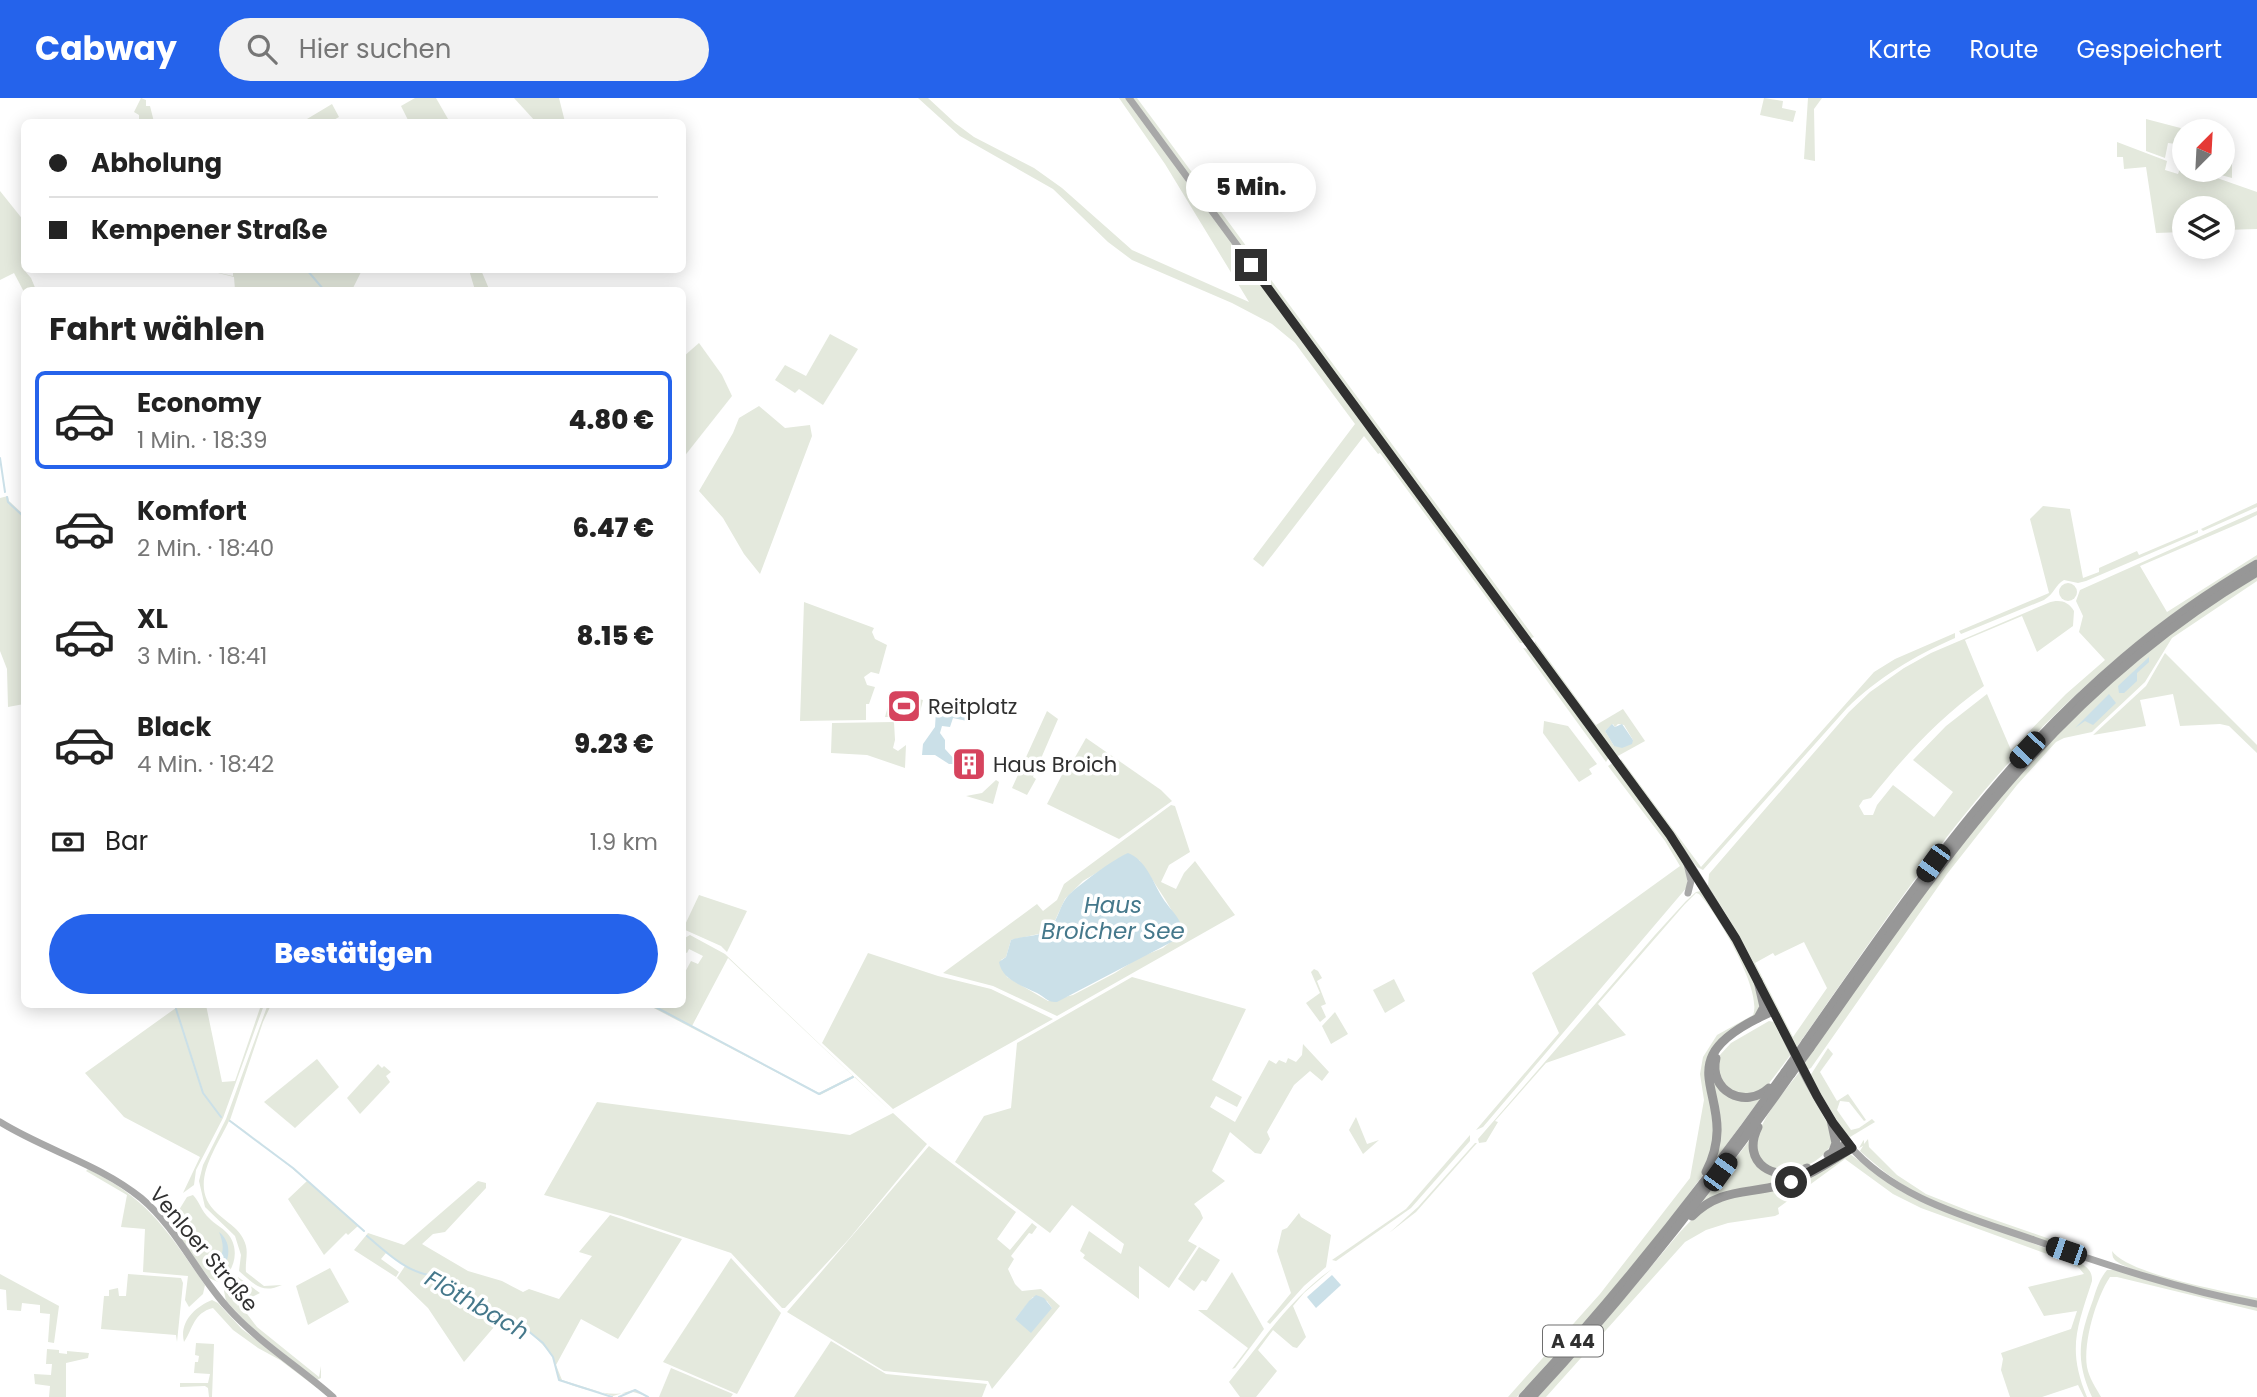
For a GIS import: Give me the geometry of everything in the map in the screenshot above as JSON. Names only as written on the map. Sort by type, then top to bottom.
[{"type":"highway","name":"A 44","points":[[1808,1045],[1939,855],[2036,740],[2078,697],[2138,645],[2192,605],[2257,564]]},
{"type":"highway","name":"A 44","points":[[1522,1397],[1602,1308],[1680,1213],[1788,1073],[1937,870],[1998,792],[2043,741],[2098,688],[2154,641],[2257,572]]},
{"type":"highway","points":[[1757,1019],[1764,1007],[1758,981]]},
{"type":"highway","points":[[1680,1213],[1707,1170],[1716,1144],[1718,1122],[1708,1076],[1711,1057],[1726,1037],[1757,1019],[1774,1013]]},
{"type":"highway","points":[[1774,1013],[1725,1044],[1718,1052],[1714,1070],[1724,1090],[1746,1099],[1765,1092],[1788,1073]]},
{"type":"highway","name":"A 44","points":[[1532,1397],[1672,1235],[1781,1089],[1788,1073]]},
{"type":"highway","points":[[1781,1089],[1754,1136],[1754,1151],[1760,1163],[1776,1174],[1790,1174],[1850,1145]]},
{"type":"highway","points":[[1831,1120],[1836,1143],[1832,1153]]},
{"type":"highway","points":[[1672,1235],[1701,1208],[1720,1197],[1788,1183],[1850,1145]]},
{"type":"main road","points":[[1129,98],[1685,856],[1758,981],[1831,1120],[1850,1145],[1897,1185],[1947,1210],[2095,1261],[2257,1304]]},
{"type":"main road","points":[[1685,856],[1690,877],[1688,894]]},
{"type":"main road","name":"Venloer Straße","points":[[0,1122],[88,1165],[140,1197],[170,1229],[221,1300],[242,1322],[333,1397]]},
{"type":"shaded area","points":[[141,98],[146,100],[146,106],[150,106],[153,119],[139,119],[139,115],[134,112]]},
{"type":"shaded area","points":[[415,98],[436,98],[448,119],[408,119],[401,106]]},
{"type":"shaded area","points":[[514,98],[559,98],[564,119],[533,119]]},
{"type":"shaded area","points":[[918,98],[928,98],[974,137],[1034,168],[1062,188],[1132,250],[1249,302],[1165,164],[1119,98],[1126,98],[1524,640],[1523,643],[1520,643],[1380,453],[1378,454],[1364,436],[1263,567],[1253,559],[1355,424],[1295,343],[1272,324],[1232,303],[1132,260],[1108,242],[1053,189],[960,136]]},
{"type":"shaded area","points":[[1132,98],[1137,98],[1534,637],[1529,639]]},
{"type":"shaded area","points":[[1764,98],[1783,101],[1782,108],[1796,111],[1793,122],[1760,115]]},
{"type":"shaded area","points":[[1808,98],[1822,98],[1814,109],[1815,161],[1804,159]]},
{"type":"shaded area","points":[[332,104],[339,117],[335,119],[307,119]]},
{"type":"shaded area","points":[[2146,119],[2172,126],[2172,144],[2168,143],[2165,158],[2146,151]]},
{"type":"shaded area","points":[[2117,142],[2167,161],[2165,170],[2172,172],[2172,182],[2228,182],[2257,192],[2257,229],[2235,230],[2235,196],[2172,196],[2172,232],[2156,233],[2146,167],[2124,169],[2123,157],[2117,157]]},
{"type":"shaded area","points":[[0,191],[21,217],[21,273],[27,273],[35,287],[21,287],[14,273],[0,280]]},
{"type":"shaded area","points":[[218,273],[233,276],[233,273],[360,273],[354,287],[235,287],[234,277]]},
{"type":"shaded area","points":[[470,273],[482,273],[488,287],[474,287]]},
{"type":"shaded area","points":[[830,334],[858,349],[823,405],[799,389],[795,393],[775,380],[785,365],[806,376]]},
{"type":"shaded area","points":[[699,343],[722,375],[732,396],[686,454],[686,354]]},
{"type":"shaded area","points":[[759,406],[785,428],[810,425],[812,436],[760,574],[744,554],[723,518],[699,491],[739,418]]},
{"type":"shaded area","points":[[8,496],[9,501],[21,512],[21,705],[8,707],[7,669],[0,651],[0,498]]},
{"type":"shaded area","points":[[2257,503],[2257,507],[2203,531],[2201,529]]},
{"type":"shaded area","points":[[2043,506],[2070,509],[2083,578],[2137,551],[2139,555],[2198,530],[2198,533],[2086,581],[2078,583],[2064,580],[2044,600],[1961,634],[1959,631],[2049,593],[2030,519]]},
{"type":"shaded area","points":[[2257,511],[2257,515],[2245,521],[2140,566],[2167,612],[2257,555],[2257,559],[2194,599],[2135,643],[2052,717],[2026,744],[1934,853],[1796,1048],[1708,886],[1709,874],[1849,712],[1870,692],[1931,653],[2048,603],[2066,603],[2074,611],[2073,626],[2037,652],[2022,616],[1965,640],[1984,686],[1937,725],[1871,798],[1863,800],[1859,806],[1864,815],[1873,815],[1877,805],[1893,785],[1934,817],[1953,792],[1913,760],[1946,726],[1987,694],[2011,750],[2066,694],[2105,660],[2079,632],[2083,616],[2076,601],[2080,590]],"holes":[[[1804,942],[1827,988],[1793,1037],[1755,963],[1773,953],[1775,956]]]},
{"type":"shaded area","points":[[2257,577],[2257,581],[2172,638],[2145,682],[2092,732],[2056,742],[2017,785],[1947,874],[1807,1070],[1804,1064],[1900,927],[2004,794],[2060,732],[2120,675],[2186,623]]},
{"type":"shaded area","points":[[2068,583],[2074,586],[2077,592],[2074,598],[2068,601],[2062,598],[2059,592],[2062,586]]},
{"type":"shaded area","points":[[804,602],[874,628],[872,632],[875,639],[887,645],[879,674],[871,672],[864,677],[867,685],[875,687],[869,704],[866,704],[866,720],[800,721]]},
{"type":"shaded area","points":[[1955,633],[1955,638],[1925,652],[1884,677],[1847,708],[1703,870],[1697,867],[1620,763],[1621,759],[1701,867],[1874,672],[1895,659]]},
{"type":"shaded area","points":[[1535,641],[1596,725],[1623,709],[1645,741],[1616,757],[1534,645]],"holes":[[[1613,724],[1615,727],[1618,724],[1624,725],[1633,740],[1614,746],[1605,731]]]},
{"type":"shaded area","points":[[1523,648],[1531,649],[1609,757],[1606,762]]},
{"type":"shaded area","points":[[2165,653],[2257,745],[2257,753],[2229,726],[2180,726],[2173,694],[2140,700],[2146,726],[2093,735],[2146,686]]},
{"type":"shaded area","name":"Reitplatz","points":[[892,692],[923,700],[920,712],[906,717],[885,717]]},
{"type":"shaded area","points":[[1047,711],[1058,719],[1033,777],[1036,779],[1027,795],[1012,788]]},
{"type":"shaded area","points":[[1544,721],[1568,726],[1597,764],[1589,769],[1592,774],[1579,782],[1543,733]]},
{"type":"shaded area","points":[[894,722],[893,748],[898,751],[906,745],[905,768],[867,755],[831,753],[832,723]]},
{"type":"shaded area","points":[[1086,738],[1161,790],[1172,801],[1119,839],[1047,804],[1066,767],[1069,768]]},
{"type":"shaded area","points":[[1614,762],[1680,855],[1688,886],[1483,1127],[1476,1130],[1559,1033],[1532,973],[1680,866],[1665,841],[1608,766]]},
{"type":"shaded area","points":[[996,780],[999,782],[993,804],[966,796],[982,793]]},
{"type":"shaded area","points":[[1171,805],[1175,806],[1190,852],[1169,865],[1161,882],[1176,889],[1184,873],[1195,861],[1235,915],[1057,1016],[993,986],[943,973],[1037,904],[1043,911],[1057,900],[1064,884]],"holes":[[[1139,860],[1172,911],[1183,936],[1073,995],[1048,1001],[1007,977],[1001,960],[1006,957],[1011,940],[1043,933],[1052,927],[1065,899],[1083,881],[1113,863]]]},
{"type":"shaded area","points":[[1701,891],[1753,975],[1761,1012],[1722,1038],[1710,1053],[1707,1062],[1715,1135],[1705,1172],[1662,1230],[1587,1320],[1517,1397],[1508,1397],[1600,1294],[1690,1178],[1704,1100],[1700,1074],[1703,1057],[1717,1035],[1753,1015],[1754,1004],[1745,971],[1727,934],[1699,894],[1696,893],[1685,904],[1598,1004],[1626,1035],[1546,1063],[1495,1121],[1498,1122],[1486,1142],[1479,1143],[1478,1139],[1655,935],[1686,901],[1696,892]]},
{"type":"shaded area","points":[[699,895],[747,911],[727,952],[721,946],[686,930],[686,923]]},
{"type":"shaded area","points":[[690,935],[725,954],[855,1077],[820,1095],[654,1008],[686,1008],[686,970],[691,961],[698,964],[703,956],[689,949],[687,953],[686,937]],"holes":[[[728,958],[852,1076],[819,1093],[692,1026]]]},
{"type":"shaded area","points":[[868,953],[938,976],[991,989],[1053,1019],[893,1109],[822,1043]]},
{"type":"shaded area","points":[[1314,969],[1322,978],[1317,981],[1326,1004],[1321,1006],[1326,1017],[1320,1022],[1306,1003],[1320,993],[1311,972]]},
{"type":"shaded area","points":[[1132,977],[1246,1009],[1212,1080],[1242,1097],[1237,1107],[1216,1096],[1210,1107],[1235,1122],[1269,1060],[1276,1064],[1279,1060],[1286,1063],[1288,1058],[1296,1062],[1302,1055],[1303,1044],[1329,1072],[1322,1081],[1310,1071],[1294,1085],[1267,1132],[1270,1139],[1261,1154],[1255,1153],[1230,1132],[1212,1171],[1225,1181],[1194,1204],[1203,1218],[1188,1241],[1197,1246],[1169,1288],[1139,1266],[1139,1299],[1083,1258],[1085,1255],[1080,1251],[1089,1231],[1121,1254],[1124,1244],[1072,1205],[1050,1233],[955,1162],[984,1116],[1011,1108],[1017,1043]]},
{"type":"shaded area","points":[[1394,979],[1405,1001],[1385,1013],[1373,990]]},
{"type":"shaded area","points":[[176,1008],[207,1008],[222,1082],[235,1081],[260,1008],[263,1008],[223,1118],[196,1170],[194,1185],[183,1193],[200,1157],[124,1117],[85,1073]]},
{"type":"shaded area","points":[[267,1008],[270,1008],[230,1120],[254,1138],[229,1121],[211,1156],[204,1180],[204,1192],[218,1214],[238,1231],[244,1240],[247,1249],[246,1272],[264,1286],[282,1285],[275,1288],[259,1287],[239,1271],[241,1255],[235,1236],[205,1207],[199,1181],[203,1165],[226,1119]]},
{"type":"shaded area","points":[[1335,1012],[1348,1034],[1331,1044],[1322,1026]]},
{"type":"shaded area","points":[[1769,1021],[1774,1022],[1792,1053],[1767,1086],[1753,1095],[1733,1093],[1719,1077],[1719,1056],[1731,1043]]},
{"type":"shaded area","points":[[1828,1048],[1833,1054],[1820,1072],[1837,1101],[1848,1094],[1866,1120],[1864,1121],[1849,1102],[1840,1101],[1837,1110],[1851,1130],[1872,1119],[1875,1122],[1850,1137],[1845,1134],[1810,1076]]},
{"type":"shaded area","points":[[317,1059],[339,1087],[295,1128],[264,1102]]},
{"type":"shaded area","points":[[1714,1060],[1724,1092],[1763,1095],[1713,1163],[1716,1153],[1710,1066]]},
{"type":"shaded area","points":[[378,1064],[391,1072],[386,1076],[390,1082],[360,1114],[347,1098]]},
{"type":"shaded area","points":[[1800,1071],[1835,1138],[1824,1154],[1811,1164],[1775,1171],[1759,1156],[1756,1146],[1758,1136],[1770,1112]]},
{"type":"shaded area","points":[[597,1102],[850,1135],[893,1113],[927,1144],[849,1239],[785,1308],[782,1308],[731,1253],[621,1216],[544,1195]]},
{"type":"shaded area","points":[[1356,1117],[1367,1144],[1379,1140],[1363,1154],[1349,1130]]},
{"type":"shaded area","points":[[1470,1135],[1470,1141],[1411,1208],[1336,1261],[1332,1260],[1406,1209]]},
{"type":"shaded area","points":[[1752,1137],[1752,1148],[1768,1171],[1807,1169],[1829,1156],[1830,1158],[1796,1177],[1700,1205]]},
{"type":"shaded area","points":[[1868,1139],[1869,1147],[1897,1175],[1926,1194],[2067,1245],[2066,1248],[1971,1217],[1917,1193],[1887,1174],[1860,1151],[1863,1141],[1864,1144]]},
{"type":"shaded area","points":[[1475,1143],[1416,1212],[1389,1233],[1418,1207]]},
{"type":"shaded area","points":[[929,1146],[1016,1212],[997,1239],[1010,1250],[1032,1223],[1037,1227],[1011,1256],[1014,1259],[1008,1269],[1015,1284],[1022,1291],[1041,1289],[1060,1306],[992,1389],[988,1381],[884,1371],[787,1312]],"holes":[[[1033,1297],[1047,1301],[1052,1308],[1015,1319]]]},
{"type":"shaded area","points":[[267,1148],[316,1188],[365,1231],[358,1226],[348,1235],[346,1233],[324,1255],[288,1199],[307,1181]]},
{"type":"shaded area","points":[[1850,1154],[1901,1191],[2069,1257],[2088,1269],[2092,1281],[2076,1339],[2077,1365],[2087,1397],[2084,1397],[2078,1385],[2042,1397],[2010,1397],[2001,1370],[2001,1353],[2071,1329],[2077,1311],[2044,1316],[2028,1287],[2084,1274],[2079,1268],[1921,1208],[1893,1194],[1845,1159],[1778,1208],[1779,1214],[1728,1223],[1706,1230],[1685,1242],[1546,1397],[1538,1397],[1704,1207],[1717,1200],[1790,1185]]},
{"type":"shaded area","points":[[88,1169],[127,1192],[142,1205],[180,1249],[205,1285],[203,1294],[189,1307],[185,1300],[188,1276],[143,1272],[145,1229],[121,1227],[127,1195],[86,1171]]},
{"type":"shaded area","points":[[478,1181],[486,1183],[486,1188],[445,1232],[433,1234],[422,1244],[468,1271],[502,1281],[523,1292],[529,1289],[559,1299],[592,1256],[579,1252],[610,1215],[682,1239],[618,1339],[581,1319],[556,1365],[562,1380],[602,1393],[559,1380],[553,1357],[542,1344],[527,1330],[507,1325],[500,1320],[464,1362],[428,1308],[397,1278],[405,1266],[386,1253],[381,1259],[399,1272],[396,1277],[354,1250],[368,1233],[404,1245]]},
{"type":"shaded area","points":[[193,1195],[207,1216],[227,1233],[234,1246],[234,1260],[229,1273],[218,1282],[209,1278],[167,1222],[170,1215],[174,1218],[187,1197]]},
{"type":"shaded area","points":[[1299,1213],[1301,1217],[1331,1235],[1326,1267],[1304,1286],[1270,1324],[1267,1322],[1291,1293],[1277,1251],[1282,1230],[1287,1228]]},
{"type":"shaded area","points":[[1199,1247],[1220,1260],[1206,1282],[1202,1280],[1194,1291],[1178,1279]]},
{"type":"shaded area","points":[[2112,1251],[2137,1267],[2202,1287],[2257,1298],[2257,1302],[2205,1291],[2143,1273],[2116,1261]]},
{"type":"shaded area","points":[[731,1258],[781,1313],[737,1394],[663,1362]]},
{"type":"shaded area","points":[[330,1268],[349,1302],[308,1325],[296,1286]]},
{"type":"shaded area","points":[[1332,1269],[1293,1306],[1306,1337],[1297,1348],[1273,1330],[1258,1350],[1277,1371],[1256,1397],[1240,1397],[1229,1382],[1289,1307],[1303,1293]]},
{"type":"shaded area","points":[[2107,1270],[2257,1306],[2257,1311],[2110,1277],[2096,1308],[2087,1345],[2088,1371],[2101,1397],[2092,1397],[2083,1372],[2082,1338],[2097,1288]]},
{"type":"shaded area","points":[[1232,1272],[1264,1329],[1232,1369],[1248,1348],[1198,1310],[1207,1310]]},
{"type":"shaded area","points":[[0,1274],[59,1306],[54,1343],[48,1342],[50,1314],[40,1313],[40,1305],[22,1303],[21,1311],[7,1310],[6,1290],[0,1289]]},
{"type":"shaded area","points":[[128,1274],[181,1278],[183,1283],[177,1342],[176,1335],[101,1329],[104,1296],[109,1296],[109,1290],[118,1288],[119,1296],[126,1296]]},
{"type":"shaded area","points":[[238,1277],[260,1293],[236,1305],[241,1306],[257,1327],[319,1377],[321,1366],[321,1378],[317,1380],[253,1329],[226,1301],[224,1291],[232,1279]]},
{"type":"shaded area","points":[[212,1300],[242,1329],[317,1388],[233,1330],[213,1308],[197,1318],[184,1342],[184,1328],[190,1316]]},
{"type":"shaded area","points":[[831,1341],[886,1374],[987,1384],[982,1397],[794,1397]]},
{"type":"shaded area","points":[[196,1343],[214,1344],[212,1397],[209,1397],[208,1388],[205,1386],[180,1387],[180,1383],[208,1383],[210,1374],[194,1373],[195,1362],[198,1362],[199,1356],[195,1355]]},
{"type":"shaded area","points":[[47,1349],[67,1354],[67,1351],[89,1353],[88,1358],[66,1363],[66,1397],[49,1397],[50,1386],[35,1384],[34,1374],[51,1375],[52,1364],[46,1364]]},
{"type":"shaded area","points":[[671,1368],[733,1394],[731,1397],[659,1397]]},
{"type":"water","points":[[2149,657],[2149,662],[2137,673],[2137,681],[2124,693],[2119,693],[2118,686]]},
{"type":"water","points":[[2109,694],[2116,703],[2093,725],[2085,721],[2075,728]]},
{"type":"water","points":[[936,711],[968,717],[967,721],[953,718],[950,727],[942,726],[940,733],[945,740],[945,749],[955,760],[955,764],[949,764],[935,755],[922,755],[923,744],[935,727]]},
{"type":"water","points":[[1612,724],[1615,727],[1622,724],[1633,740],[1632,744],[1622,748],[1614,746],[1605,731]]},
{"type":"water","name":"Haus Broicher See","points":[[1128,853],[1140,861],[1148,872],[1182,925],[1183,936],[1057,1002],[1049,1001],[1009,978],[999,962],[1006,957],[1011,940],[1048,930],[1071,893]]},
{"type":"water","points":[[219,1232],[227,1242],[228,1254],[218,1276],[211,1270],[222,1253]]},
{"type":"water","points":[[1332,1275],[1341,1285],[1316,1308],[1307,1297]]},
{"type":"water","points":[[235,1283],[245,1287],[250,1296],[237,1300],[230,1292]]},
{"type":"water","points":[[1036,1295],[1044,1298],[1052,1308],[1031,1333],[1015,1319]]},
{"type":"waterway","points":[[310,273],[321,287]]},
{"type":"waterway","name":"Flöthbach","points":[[0,458],[5,492]]},
{"type":"waterway","name":"Flöthbach","points":[[7,497],[8,502],[21,514]]},
{"type":"waterway","points":[[658,1008],[819,1094],[853,1077]]},
{"type":"waterway","name":"Flöthbach","points":[[176,1009],[203,1093],[221,1117]]},
{"type":"waterway","name":"Flöthbach","points":[[230,1121],[293,1168],[364,1231]]},
{"type":"waterway","name":"Flöthbach","points":[[367,1236],[404,1265],[430,1275],[508,1325],[527,1330],[543,1343],[553,1357],[559,1380],[612,1397]]},
{"type":"waterway","name":"Flöthbach","points":[[619,1397],[635,1390],[648,1397]]},
{"type":"place","name":"Reitplatz","points":[[904,706]]},
{"type":"place","name":"Haus Broich","points":[[969,764]]},
{"type":"route","points":[[1251,265],[1670,835],[1723,916],[1817,1096],[1852,1148],[1791,1182]]}]
